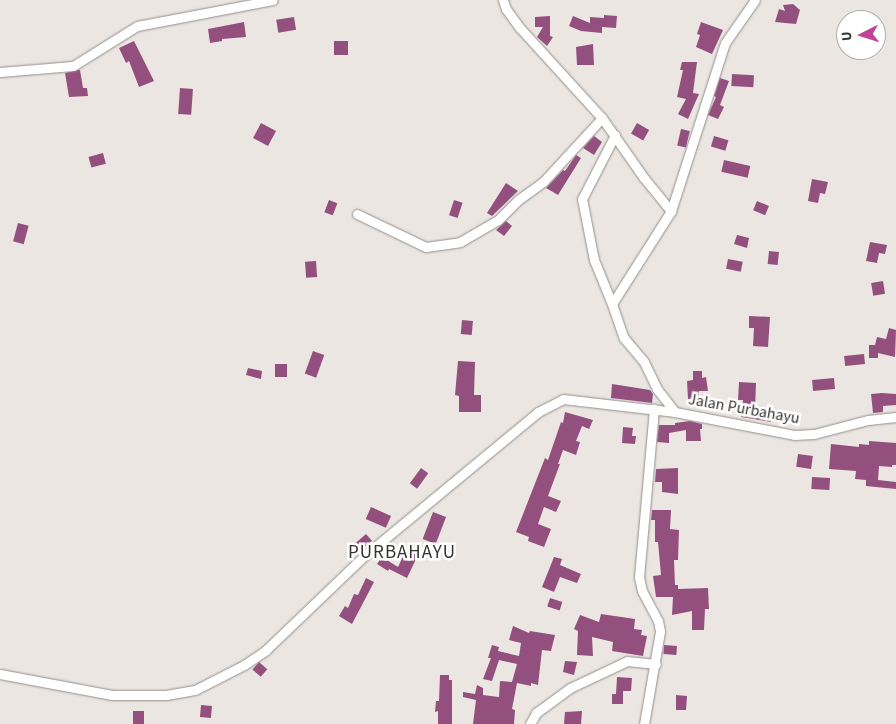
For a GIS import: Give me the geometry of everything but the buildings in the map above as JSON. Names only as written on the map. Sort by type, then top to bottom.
[{"type":"street","points":[[0,72],[73,66],[137,26],[259,1],[273,0]]},
{"type":"street","points":[[503,0],[506,9],[520,28],[602,118],[644,178],[671,211]]},
{"type":"street","points":[[612,304],[671,211],[725,44],[755,0]]},
{"type":"street","points":[[357,214],[426,247],[460,242],[498,220],[518,200],[545,180],[602,118]]},
{"type":"street","points":[[615,135],[582,199],[594,260],[624,338],[644,362],[657,389],[675,412]]},
{"type":"street","name":"Jalan Purbahayu","points":[[0,674],[112,695],[166,695],[195,690],[244,665],[266,650],[364,556],[549,405],[563,399],[675,412],[794,435],[814,434],[868,420],[896,417]]},
{"type":"street","points":[[644,724],[656,664],[660,626],[642,591],[639,576],[654,410]]},
{"type":"street","points":[[530,724],[536,713],[570,688],[627,661],[656,664]]},
{"type":"district","name":"PURBAHAYU","points":[[402,553]]}]
